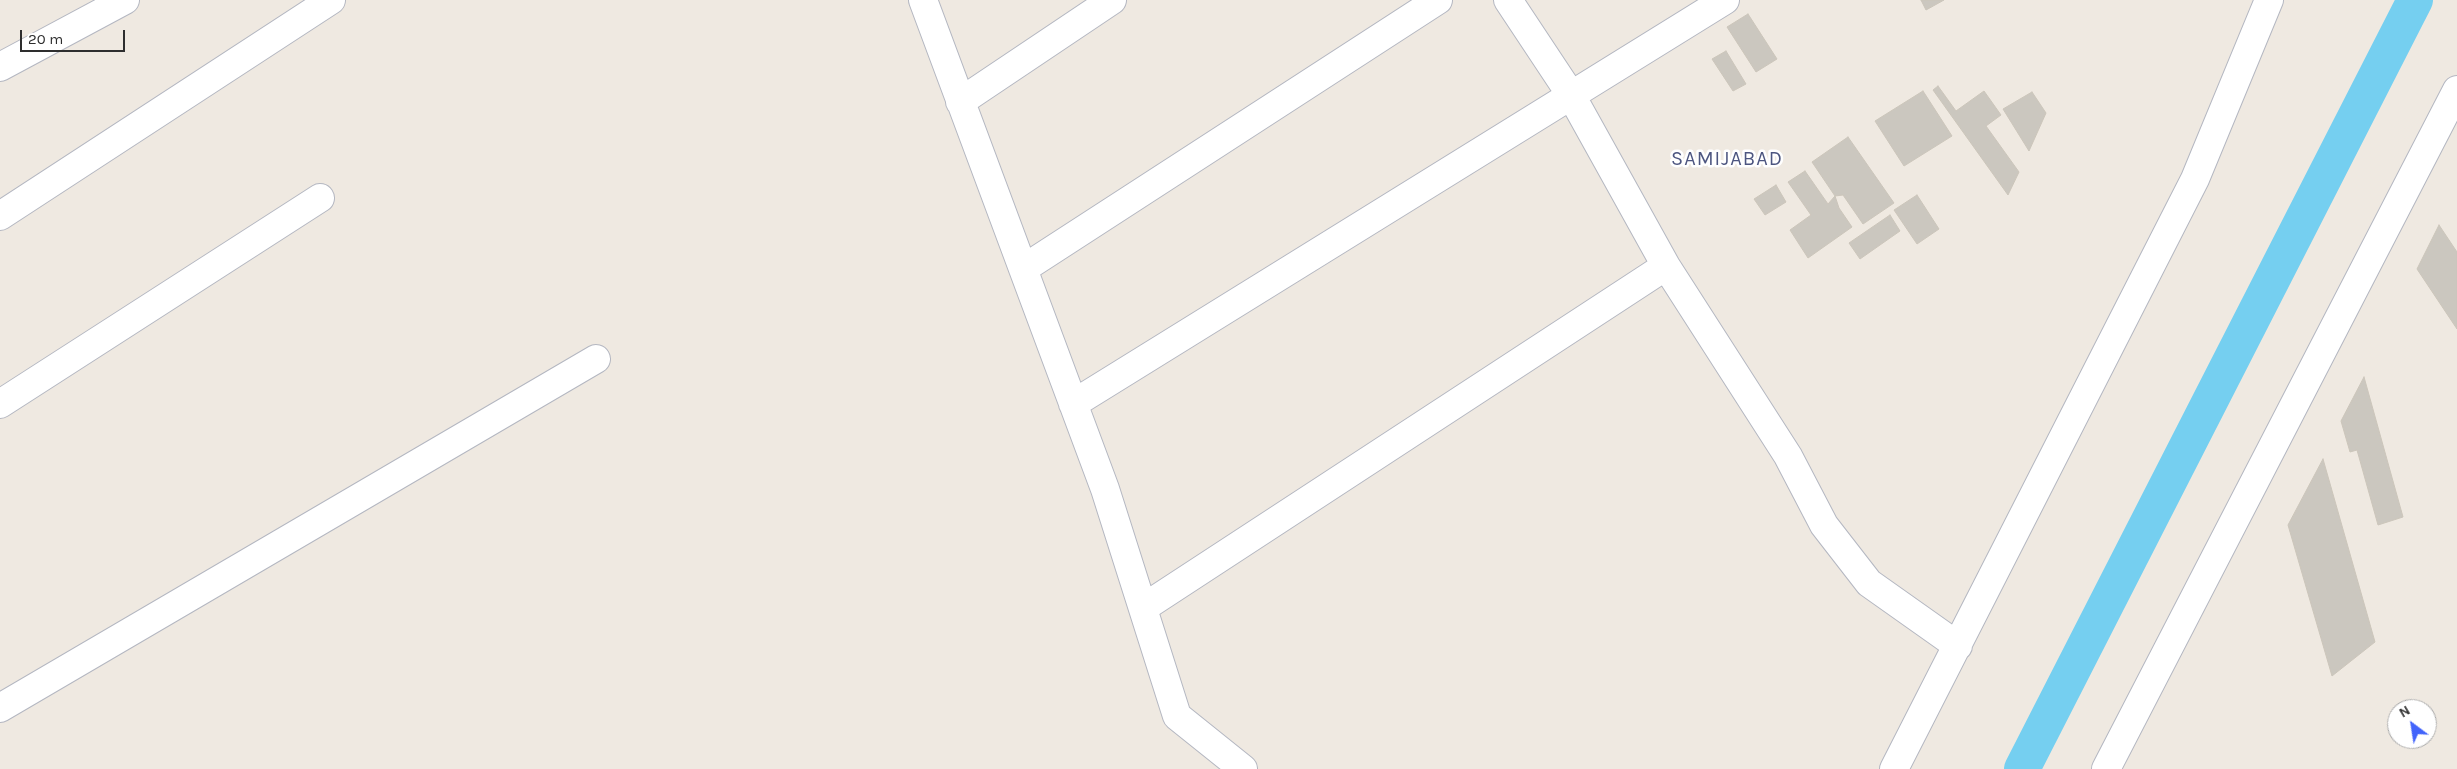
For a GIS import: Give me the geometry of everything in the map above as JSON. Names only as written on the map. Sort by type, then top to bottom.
[{"type":"street","points":[[0,66],[125,0]]},
{"type":"street","points":[[0,216],[331,0]]},
{"type":"street","points":[[923,0],[1104,489],[1178,716],[1243,769]]},
{"type":"street","points":[[960,102],[1112,0]]},
{"type":"street","points":[[1023,269],[1438,0]]},
{"type":"street","points":[[1508,0],[1571,95],[1666,266],[1788,456],[1824,525],[1869,583],[1958,646]]},
{"type":"street","points":[[1073,404],[1725,0]]},
{"type":"street","points":[[1894,769],[2194,179],[2269,0]]},
{"type":"street","points":[[2106,769],[2457,90]]},
{"type":"street","points":[[0,404],[320,198]]},
{"type":"street","points":[[1143,608],[1666,266]]},
{"type":"street","points":[[0,708],[596,359]]},
{"type":"building","points":[[1921,0],[1944,0],[1926,10]]},
{"type":"building","points":[[1748,14],[1777,59],[1756,72],[1727,27]]},
{"type":"building","points":[[1726,51],[1746,84],[1733,91],[1712,59]]},
{"type":"building","points":[[1938,86],[1956,111],[1984,91],[2001,115],[1986,126],[2019,172],[2008,195],[1933,90]]},
{"type":"building","points":[[1923,91],[1952,136],[1904,166],[1875,121]]},
{"type":"building","points":[[2032,92],[2046,113],[2029,151],[2003,109]]},
{"type":"building","points":[[1848,137],[1894,203],[1863,224],[1843,195],[1835,196],[1812,162]]},
{"type":"building","points":[[1805,171],[1828,204],[1835,196],[1839,208],[1852,227],[1808,258],[1790,230],[1811,215],[1788,182]]},
{"type":"building","points":[[1776,185],[1786,202],[1765,215],[1754,199]]},
{"type":"building","points":[[1917,195],[1939,229],[1917,244],[1894,210]]},
{"type":"building","points":[[1890,215],[1900,231],[1860,259],[1849,243]]},
{"type":"building","points":[[2439,225],[2457,252],[2457,329],[2417,269]]},
{"type":"building","points":[[2364,377],[2403,517],[2378,525],[2357,450],[2350,452],[2341,421]]},
{"type":"building","points":[[2323,459],[2375,642],[2332,676],[2288,525]]},
{"type":"waterway","points":[[2022,769],[2415,0]]},
{"type":"district","name":"SAMIJABAD","points":[[1727,159]]}]
